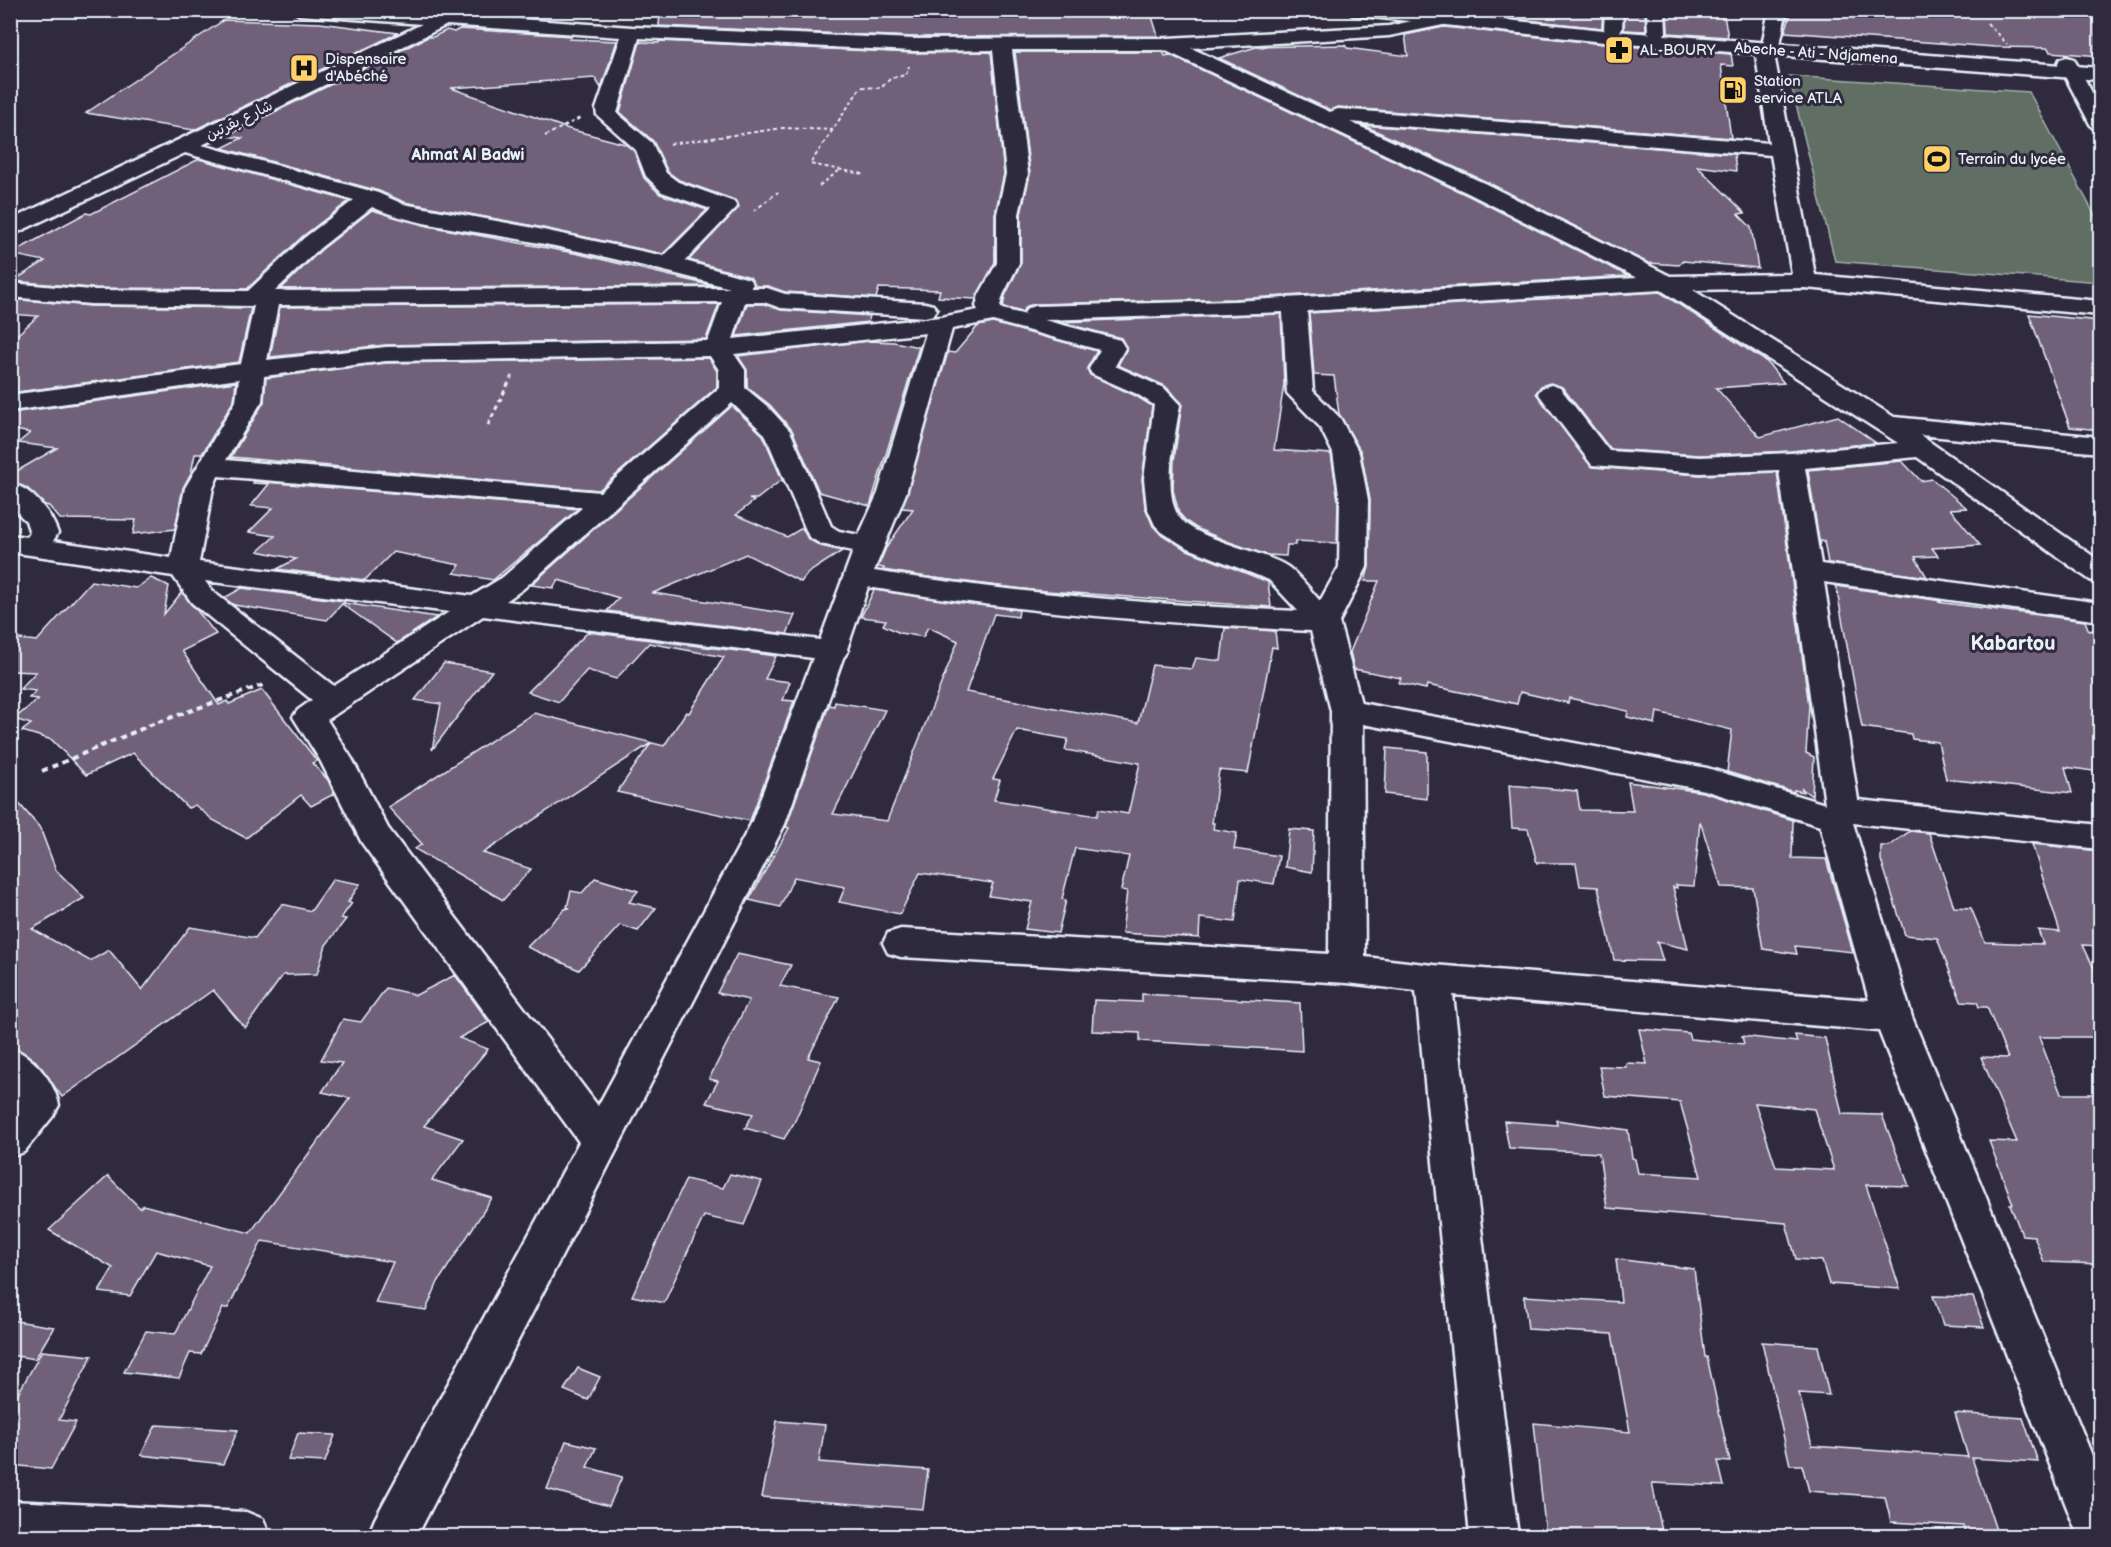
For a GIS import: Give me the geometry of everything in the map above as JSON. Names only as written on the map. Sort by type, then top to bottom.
[{"type":"main road","points":[[300,10],[632,32],[914,45],[1168,44],[1389,31],[1440,15]]},
{"type":"main road","name":"شارع بقرتين","points":[[10,229],[467,10]]},
{"type":"main road","name":"Abeche - Ati - Ndjamena","points":[[1353,10],[1614,20],[1657,32],[1768,45]]},
{"type":"main road","name":"Abeche - Ati - Ndjamena","points":[[1416,10],[1440,15],[1768,45],[2070,68],[2100,74]]},
{"type":"main road","points":[[1656,10],[1657,32]]},
{"type":"main road","points":[[1781,10],[1776,13],[1768,45],[1780,150],[1805,281]]},
{"type":"main road","points":[[632,32],[606,109],[610,120],[645,147],[657,176],[670,187],[726,207],[669,264]]},
{"type":"main road","points":[[1168,44],[1478,189],[1666,283],[1886,423],[2100,574]]},
{"type":"main road","points":[[993,314],[988,306],[991,295],[1008,263],[1008,214],[1017,174],[1017,153],[1013,142],[1005,87],[1002,45]]},
{"type":"main road","name":"Abeche - Ati - Ndjamena","points":[[2070,68],[2100,65]]},
{"type":"main road","points":[[2070,68],[2100,124]]},
{"type":"main road","points":[[1318,113],[1780,150]]},
{"type":"main road","points":[[184,146],[370,198],[397,210],[529,234],[669,264],[730,280],[781,301],[993,314],[1295,305],[1666,283],[1805,281],[2100,308]]},
{"type":"main road","points":[[333,701],[202,597],[183,569],[199,488],[209,466],[249,401],[262,297],[312,243],[370,198]]},
{"type":"main road","points":[[10,290],[91,297],[168,299],[768,295]]},
{"type":"main road","points":[[718,348],[736,295]]},
{"type":"main road","points":[[1295,305],[1300,393],[1331,424],[1346,453],[1354,500],[1353,567],[1324,622]]},
{"type":"main road","points":[[10,403],[386,354],[718,348],[941,324],[993,314],[1111,345],[1113,348],[1101,369],[1154,392],[1163,398],[1167,405],[1160,450],[1159,496],[1165,520],[1191,539],[1279,574],[1324,622],[1347,711],[1347,969]]},
{"type":"main road","points":[[392,1536],[768,824],[869,545],[892,493],[941,324]]},
{"type":"main road","points":[[601,1140],[374,834],[336,759],[309,717],[513,583],[732,390],[732,370],[718,348]]},
{"type":"main road","points":[[732,390],[759,412],[777,431],[819,531],[831,538],[869,545]]},
{"type":"main road","points":[[1551,393],[1601,459],[1700,465],[1791,461],[1923,449]]},
{"type":"main road","points":[[1886,423],[2100,445]]},
{"type":"main road","points":[[1791,461],[1839,815],[1893,1017],[2100,1532]]},
{"type":"main road","points":[[209,466],[608,501]]},
{"type":"main road","points":[[10,491],[39,518],[44,533],[23,545]]},
{"type":"main road","points":[[23,545],[183,569],[832,651]]},
{"type":"main road","points":[[1807,571],[2100,612]]},
{"type":"main road","points":[[858,577],[943,592],[1052,604],[1174,615],[1324,622]]},
{"type":"main road","points":[[1347,711],[1707,779],[1839,815],[2100,837]]},
{"type":"main road","points":[[901,943],[1347,969],[1433,979],[1893,1017]]},
{"type":"main road","points":[[1433,979],[1494,1536]]},
{"type":"main road","points":[[10,1063],[37,1094],[39,1105],[10,1140]]},
{"type":"main road","points":[[10,1525],[246,1536]]},
{"type":"path","points":[[863,174],[810,165],[861,87],[881,88],[891,78],[906,75],[914,45]]},
{"type":"path","points":[[545,136],[584,115],[606,109]]},
{"type":"path","points":[[645,147],[783,128],[834,130]]},
{"type":"path","points":[[819,186],[841,170]]},
{"type":"path","points":[[488,425],[525,351]]},
{"type":"path","points":[[42,771],[105,743],[202,705],[298,674]]},
{"type":"green space","name":"Terrain du lycée","points":[[1789,76],[2029,92],[2100,225],[2100,282],[1835,261]]},
{"type":"building","points":[[660,10],[939,10],[997,15],[1089,14],[1089,12],[1103,10],[1150,10],[1158,36],[914,37],[659,26]]},
{"type":"building","points":[[1453,10],[1603,10],[1602,28],[1452,12]]},
{"type":"building","points":[[1625,10],[1645,10],[1646,31],[1624,30]]},
{"type":"building","points":[[1667,10],[1723,10],[1728,37],[1668,33]]},
{"type":"building","points":[[1792,10],[2092,10],[2100,22],[2100,56],[2050,52],[2048,48],[1995,47],[1785,32]]},
{"type":"building","points":[[224,20],[320,23],[398,33],[194,130],[86,113]]},
{"type":"building","points":[[1444,27],[1613,45],[1731,54],[1733,66],[1721,65],[1731,138],[1338,107],[1330,110],[1219,58],[1256,47],[1345,45],[1347,48],[1408,56],[1405,35]]},
{"type":"building","points":[[460,29],[617,41],[601,88],[595,78],[451,88],[569,129],[625,144],[634,151],[644,178],[660,194],[707,210],[663,254],[529,225],[404,202],[379,191],[222,148],[242,138],[226,136],[428,37],[447,30],[454,32]]},
{"type":"building","points":[[659,41],[914,53],[991,52],[1004,174],[995,214],[995,262],[976,299],[938,297],[940,290],[879,288],[876,298],[785,292],[768,286],[754,286],[750,277],[689,260],[739,207],[735,200],[679,180],[668,172],[653,141],[620,112],[640,42],[659,43]]},
{"type":"building","points":[[1015,52],[1163,52],[1165,56],[1170,55],[1469,196],[1628,276],[1234,299],[1036,304],[1027,306],[1022,312],[1003,307],[1005,296],[1021,263],[1021,214],[1030,174]]},
{"type":"building","points":[[1363,125],[1734,154],[1736,171],[1697,166],[1745,213],[1738,214],[1751,227],[1758,268],[1683,261],[1679,265],[1648,263],[1487,182]]},
{"type":"building","points":[[199,159],[349,201],[303,236],[247,289],[91,288],[13,281],[45,261],[10,254],[86,213],[91,214]]},
{"type":"building","points":[[372,210],[428,226],[579,254],[713,286],[281,289],[321,250]]},
{"type":"building","points":[[1660,292],[1767,362],[1784,383],[1716,388],[1760,437],[1838,416],[1876,443],[1791,451],[1700,455],[1610,449],[1562,387],[1550,383],[1541,386],[1536,393],[1592,467],[1700,475],[1777,472],[1809,706],[1806,753],[1814,757],[1812,796],[1802,789],[1803,792],[1794,790],[1794,792],[1727,772],[1732,730],[1657,712],[1655,724],[1627,717],[1628,711],[1569,698],[1568,703],[1520,692],[1517,704],[1427,685],[1426,689],[1399,683],[1401,678],[1354,669],[1350,652],[1379,581],[1365,581],[1369,567],[1370,500],[1361,452],[1339,414],[1334,376],[1314,375],[1309,313]]},
{"type":"building","points":[[10,299],[91,306],[251,308],[239,362],[10,393],[10,341],[38,316],[10,314]]},
{"type":"building","points":[[719,304],[706,339],[386,345],[270,357],[280,307]]},
{"type":"building","points":[[747,304],[764,304],[781,310],[870,316],[868,322],[736,336]]},
{"type":"building","points":[[1281,314],[1284,384],[1274,450],[1331,454],[1338,500],[1337,543],[1295,541],[1295,545],[1287,545],[1286,556],[1267,555],[1229,542],[1198,529],[1186,521],[1179,513],[1173,490],[1174,461],[1182,403],[1165,386],[1118,365],[1127,349],[1121,338],[1059,322]]},
{"type":"building","points":[[2029,314],[2100,321],[2100,430],[2070,427]]},
{"type":"building","points":[[993,323],[1097,351],[1087,368],[1090,375],[1152,406],[1142,479],[1145,507],[1153,526],[1161,534],[1185,549],[1268,582],[1271,607],[1032,590],[927,577],[883,570],[884,568],[878,567],[886,548],[913,509],[902,508],[948,352],[955,353],[978,326]]},
{"type":"building","points":[[869,341],[894,342],[919,347],[870,506],[819,492],[792,430],[770,405],[747,387],[747,370],[738,356]]},
{"type":"building","points":[[709,358],[717,371],[717,387],[599,490],[231,457],[264,402],[266,378],[386,363]]},
{"type":"building","points":[[236,382],[234,400],[202,454],[195,454],[191,473],[183,488],[175,529],[133,534],[136,520],[60,519],[49,506],[27,488],[10,481],[10,475],[57,448],[18,443],[30,433],[10,429],[10,413]]},
{"type":"building","points":[[732,406],[763,435],[783,482],[780,481],[757,499],[749,499],[754,501],[736,515],[787,537],[802,528],[808,539],[821,546],[842,551],[808,573],[801,582],[746,554],[653,593],[795,615],[787,634],[607,611],[619,598],[558,580],[553,588],[531,585]]},
{"type":"building","points":[[1902,461],[1921,481],[1932,479],[1967,508],[1950,509],[1980,545],[1932,548],[1938,556],[1915,557],[1927,577],[1828,563],[1824,541],[1821,541],[1820,546],[1808,470]]},
{"type":"building","points":[[254,481],[578,509],[493,580],[454,573],[460,565],[393,552],[365,580],[277,569],[296,559],[258,551],[275,536],[249,532],[273,508],[251,506],[269,484],[253,483]]},
{"type":"building","points":[[151,578],[169,586],[164,614],[182,592],[216,634],[182,651],[219,705],[227,701],[229,704],[262,690],[317,761],[312,763],[328,780],[334,794],[311,806],[301,795],[246,838],[213,820],[195,805],[188,808],[133,753],[86,775],[52,740],[22,731],[31,724],[14,719],[38,699],[29,698],[36,691],[20,689],[36,672],[10,671],[10,638],[37,641],[91,581],[136,588]]},
{"type":"building","points":[[1836,586],[1944,603],[2085,621],[2089,631],[2100,628],[2100,772],[2065,767],[2072,793],[1946,779],[1938,742],[1912,739],[1911,734],[1862,727]]},
{"type":"building","points":[[242,588],[345,601],[343,603],[437,617],[397,643],[342,604],[327,620],[234,605],[224,598]]},
{"type":"building","points":[[874,590],[1019,610],[1018,617],[994,614],[966,692],[1138,723],[1152,665],[1192,669],[1196,658],[1221,661],[1225,628],[1275,631],[1277,648],[1272,647],[1248,773],[1219,770],[1212,823],[1214,823],[1213,829],[1237,833],[1234,849],[1279,856],[1274,884],[1240,879],[1235,922],[1200,918],[1199,938],[1122,933],[1127,891],[1121,890],[1129,856],[1075,848],[1062,899],[1066,900],[1058,933],[1025,929],[1032,902],[989,896],[993,883],[920,873],[900,914],[839,902],[845,887],[794,877],[780,907],[749,900],[789,828],[786,827],[829,705],[834,706],[835,702],[885,710],[833,814],[887,821],[958,641],[928,627],[923,637],[900,633],[883,625],[886,620],[861,617]],"holes":[[[1017,730],[1068,739],[1065,750],[1140,763],[1128,814],[1099,809],[1097,816],[994,800],[1000,780],[993,779]]]},
{"type":"building","points":[[588,632],[776,656],[765,679],[790,682],[783,700],[794,701],[750,821],[617,792],[651,743],[483,853],[531,869],[503,900],[415,849],[422,844],[388,807],[534,713],[664,746],[686,712],[689,713],[724,657],[649,643],[616,679],[587,670],[559,702],[528,692]]},
{"type":"building","points":[[444,663],[492,671],[432,750],[441,704],[415,700]]},
{"type":"building","points":[[1387,748],[1427,752],[1427,799],[1385,794]]},
{"type":"building","points":[[1628,782],[1703,792],[1793,820],[1792,858],[1826,859],[1853,952],[1795,946],[1797,954],[1763,949],[1753,888],[1721,887],[1700,821],[1694,886],[1676,885],[1677,888],[1673,887],[1688,949],[1657,942],[1663,961],[1614,960],[1598,887],[1580,886],[1576,863],[1537,863],[1528,829],[1512,828],[1509,785],[1577,791],[1580,810],[1633,811]]},
{"type":"building","points":[[10,793],[40,828],[56,870],[84,898],[32,929],[90,961],[109,950],[142,990],[190,927],[255,938],[282,904],[311,911],[333,879],[360,884],[348,902],[352,903],[341,918],[346,919],[326,945],[317,974],[283,975],[245,1028],[213,990],[62,1097],[36,1061],[10,1046]]},
{"type":"building","points":[[1289,829],[1314,831],[1312,872],[1285,867]]},
{"type":"building","points":[[1910,831],[1929,833],[1954,907],[1971,908],[1985,942],[2043,944],[2038,930],[2060,932],[2032,844],[2100,851],[2100,946],[2083,945],[2100,981],[2100,1037],[2039,1037],[2061,1094],[2100,1094],[2100,1264],[2044,1262],[2034,1236],[2022,1235],[1989,1141],[2017,1142],[1981,1057],[2008,1058],[1987,1007],[1979,1007],[1977,1002],[1961,1001],[1937,938],[1905,935],[1881,860],[1881,846],[1889,846]]},
{"type":"building","points":[[595,878],[638,891],[629,902],[656,908],[638,931],[620,925],[579,970],[527,947],[565,909],[569,908],[567,907],[571,891],[582,893]]},
{"type":"building","points":[[737,954],[791,965],[780,986],[839,997],[808,1058],[821,1061],[794,1123],[784,1139],[745,1128],[753,1114],[706,1103],[718,1081],[709,1079],[749,1000],[717,993]]},
{"type":"building","points":[[455,975],[489,1022],[459,1038],[488,1049],[424,1126],[463,1139],[432,1180],[492,1198],[438,1282],[426,1310],[375,1303],[393,1262],[262,1241],[228,1308],[223,1308],[201,1354],[190,1353],[179,1378],[124,1372],[146,1331],[175,1334],[210,1266],[156,1251],[130,1296],[99,1292],[113,1268],[49,1230],[108,1176],[140,1208],[143,1205],[250,1233],[350,1098],[322,1092],[342,1063],[321,1060],[343,1019],[361,1022],[386,988],[416,995]]},
{"type":"building","points":[[1142,994],[1300,1003],[1302,1051],[1140,1041],[1140,1033],[1092,1031],[1094,1000],[1142,1002]]},
{"type":"building","points":[[1639,1029],[1688,1033],[1690,1039],[1744,1044],[1742,1036],[1797,1042],[1795,1035],[1825,1038],[1842,1114],[1882,1115],[1909,1186],[1866,1185],[1900,1289],[1829,1284],[1822,1261],[1796,1259],[1786,1223],[1607,1208],[1599,1153],[1509,1148],[1504,1121],[1557,1125],[1556,1120],[1628,1130],[1632,1158],[1635,1159],[1638,1173],[1701,1177],[1680,1102],[1605,1096],[1599,1066],[1626,1067],[1626,1063],[1647,1064]],"holes":[[[1755,1103],[1814,1109],[1834,1170],[1776,1167]]]},
{"type":"building","points":[[730,1174],[762,1181],[744,1225],[704,1216],[664,1303],[632,1296],[686,1179],[723,1188]]},
{"type":"building","points":[[1616,1259],[1694,1269],[1705,1357],[1707,1357],[1730,1462],[1718,1461],[1724,1486],[1652,1483],[1663,1536],[1546,1536],[1534,1423],[1630,1432],[1612,1334],[1528,1329],[1524,1296],[1621,1302]]},
{"type":"building","points":[[1933,1296],[1973,1297],[1984,1327],[1943,1325]]},
{"type":"building","points":[[10,1320],[54,1327],[35,1359],[10,1355]]},
{"type":"building","points":[[1762,1342],[1818,1346],[1829,1395],[1799,1393],[1812,1446],[1968,1457],[1955,1413],[2023,1418],[2038,1462],[1972,1458],[1998,1536],[1966,1536],[1963,1526],[1891,1522],[1885,1497],[1809,1491],[1802,1465],[1790,1465]]},
{"type":"building","points":[[42,1351],[92,1356],[59,1420],[76,1422],[51,1469],[10,1465],[10,1408]]},
{"type":"building","points":[[578,1368],[600,1377],[588,1400],[564,1390]]},
{"type":"building","points":[[777,1421],[825,1425],[819,1462],[928,1470],[923,1509],[762,1497]]},
{"type":"building","points":[[156,1425],[238,1430],[223,1464],[141,1455]]},
{"type":"building","points":[[298,1433],[335,1435],[325,1462],[288,1460]]},
{"type":"building","points":[[566,1441],[596,1448],[587,1467],[622,1477],[609,1506],[547,1489]]},
{"type":"place","name":"AL-BOURY","points":[[1619,50]]},
{"type":"place","name":"Dispensaire d'Abéché","points":[[304,68]]},
{"type":"place","name":"Station service ATLA","points":[[1733,90]]},
{"type":"place","name":"Terrain du lycée","points":[[1937,159]]},
{"type":"district","name":"Ahmat Al Badwi","points":[[468,154]]},
{"type":"district","name":"Kabartou","points":[[2013,643]]}]
